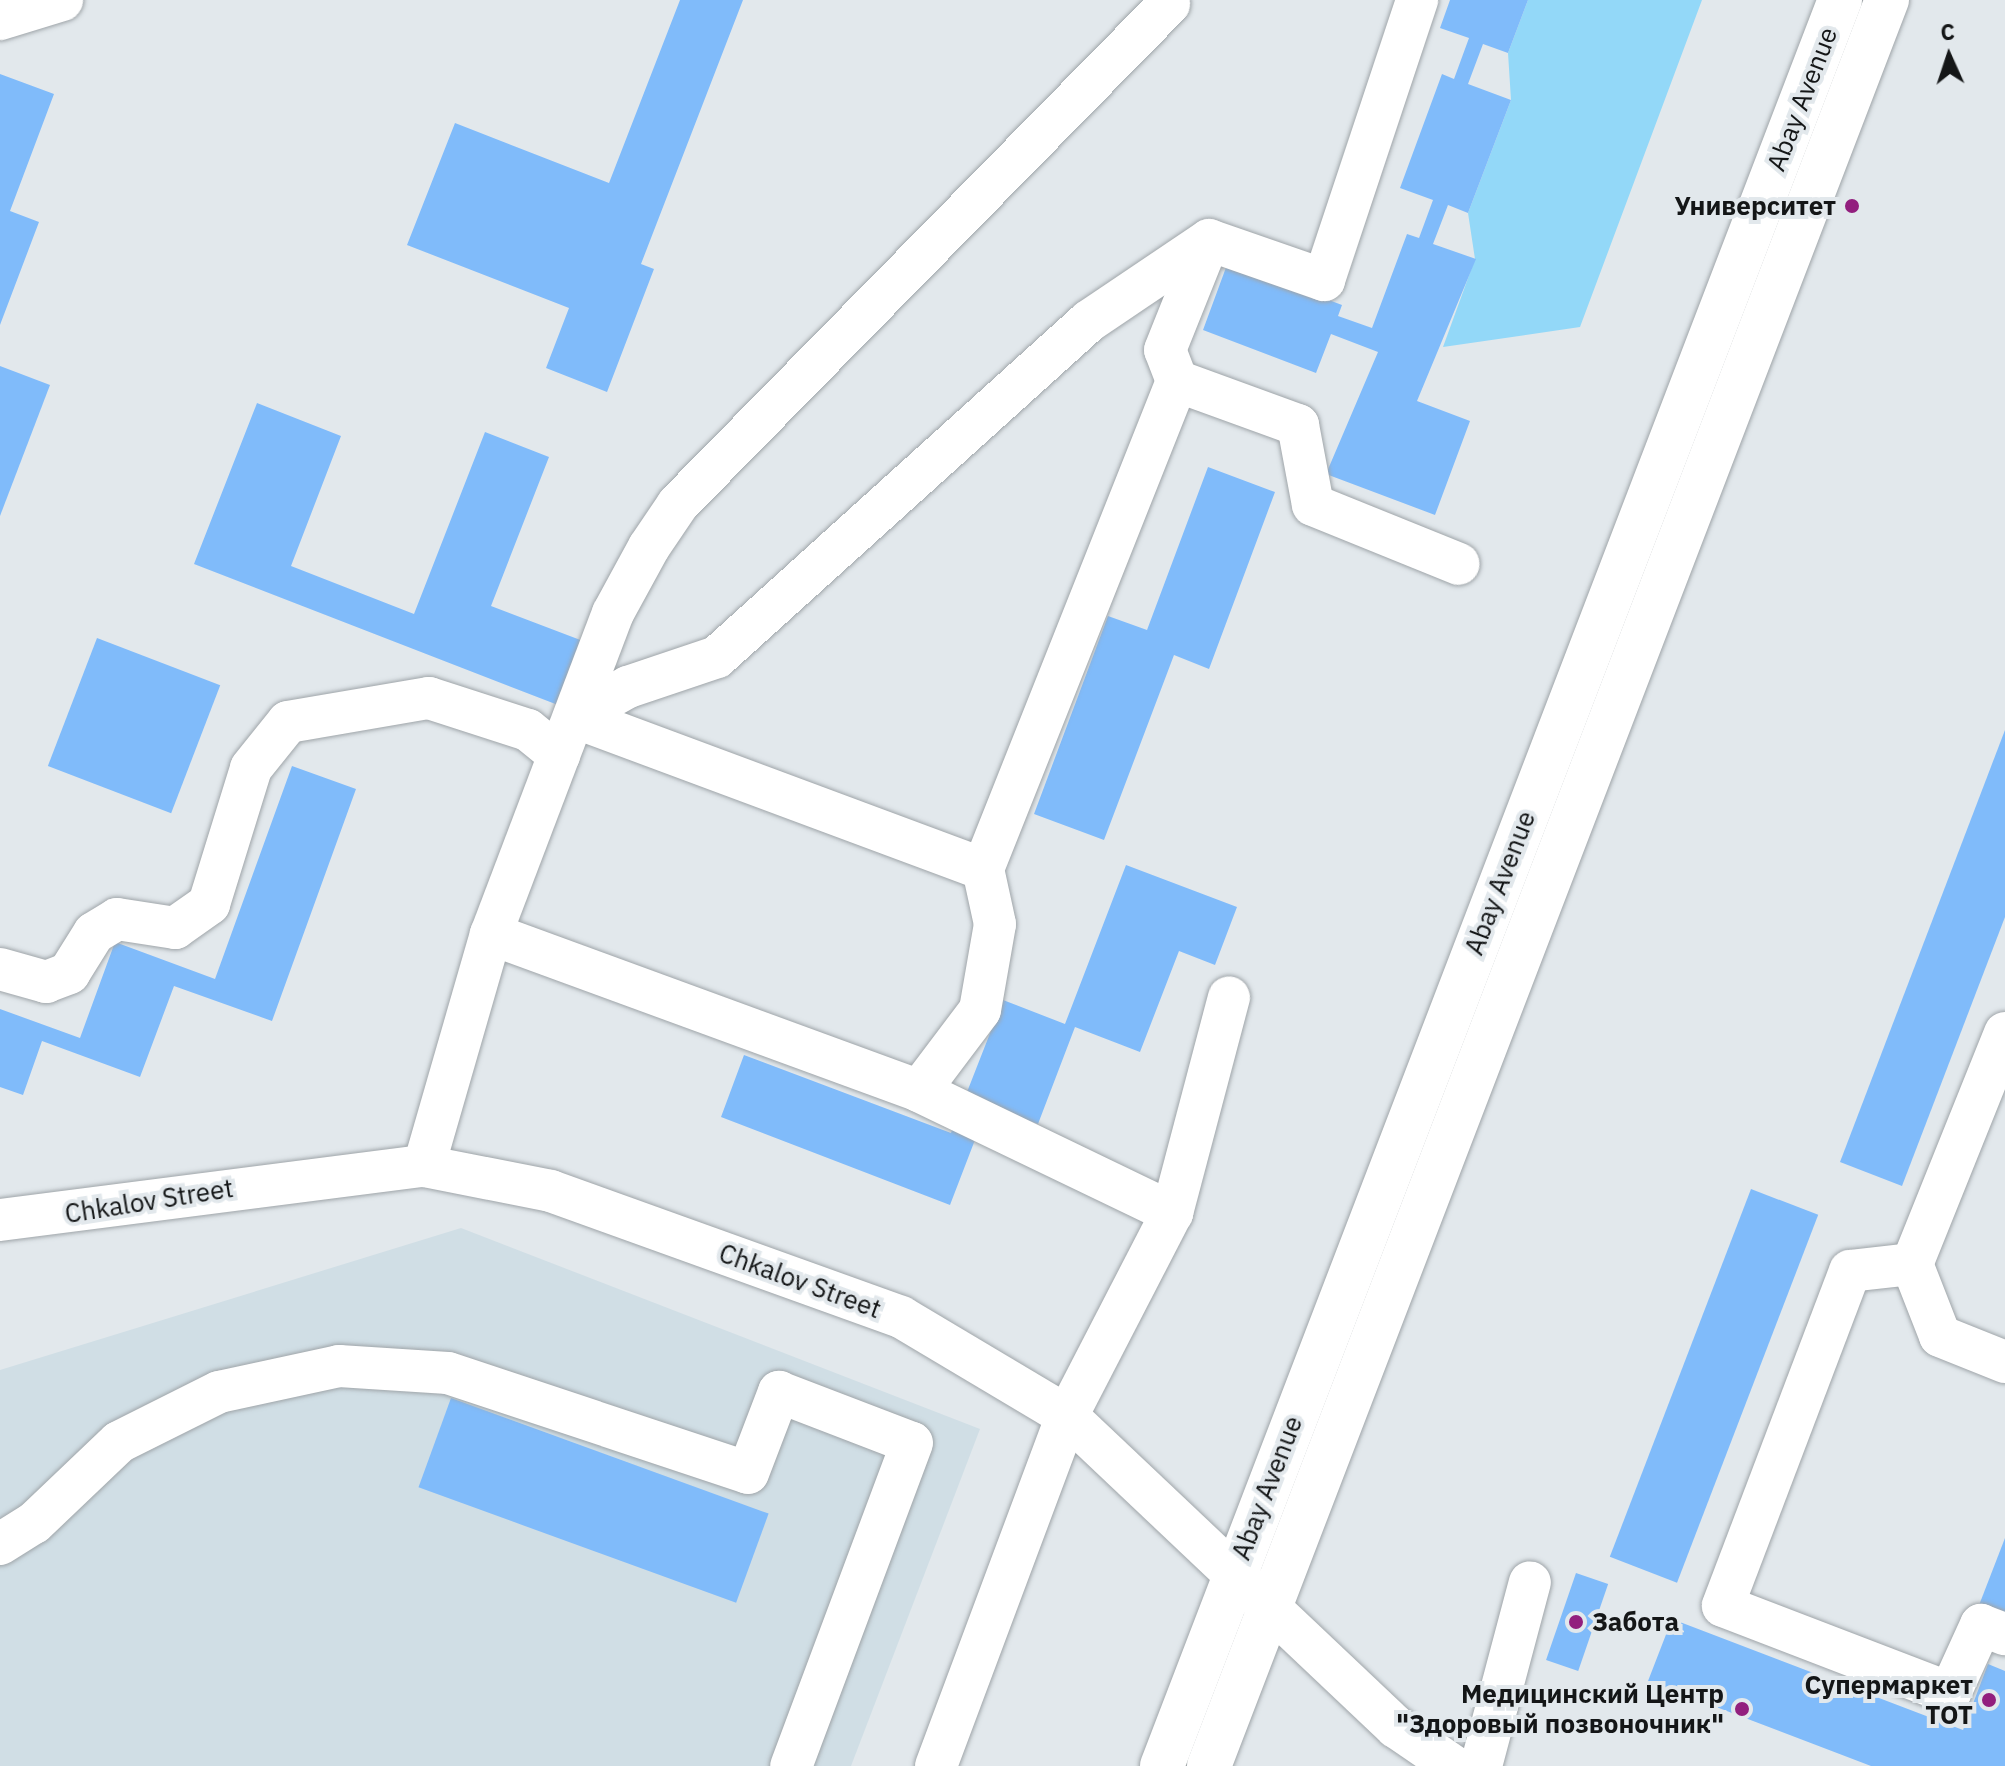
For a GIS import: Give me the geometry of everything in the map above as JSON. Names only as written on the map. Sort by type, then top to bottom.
[{"type":"main road","name":"Abay Avenue","points":[[1162,1766],[1840,0]]},
{"type":"main road","name":"Abay Avenue","points":[[1209,1766],[1887,0]]},
{"type":"street","points":[[0,19],[62,0]]},
{"type":"street","points":[[1209,240],[1324,280],[1417,0]]},
{"type":"street","points":[[424,1166],[491,934],[613,613],[678,504],[1169,4]]},
{"type":"street","points":[[919,1091],[980,1010],[995,924],[983,869],[1177,381],[1165,350],[1209,240]]},
{"type":"street","points":[[574,717],[628,687],[672,678],[717,657],[1089,321],[1209,240]]},
{"type":"street","points":[[1177,381],[1298,425],[1313,505],[1459,564]]},
{"type":"street","points":[[0,969],[46,982],[69,973],[94,933],[117,919],[175,928],[209,904],[251,768],[288,722],[429,698],[528,730],[559,755]]},
{"type":"street","points":[[574,717],[983,869]]},
{"type":"street","points":[[491,934],[919,1091],[1172,1213]]},
{"type":"street","points":[[936,1766],[1067,1416],[1172,1213],[1229,997]]},
{"type":"street","points":[[2005,1033],[1912,1264],[1940,1336],[2005,1362]]},
{"type":"street","name":"Chkalov Street","points":[[0,1220],[424,1166],[551,1191],[901,1317],[1067,1416],[1396,1727],[1453,1766]]},
{"type":"street","points":[[1912,1264],[1850,1271],[1723,1606],[1950,1693],[1981,1625],[2005,1634]]},
{"type":"street","points":[[0,1544],[34,1523],[119,1442],[219,1392],[339,1366],[448,1373],[748,1473],[779,1392],[912,1443],[791,1766]]},
{"type":"street","points":[[1481,1766],[1530,1582]]},
{"type":"shaded area","points":[[1528,0],[1702,0],[1580,327],[1443,347],[1475,259],[1468,213],[1511,100],[1508,53]]},
{"type":"shaded area","points":[[461,1228],[980,1429],[851,1766],[0,1766],[0,1370]]},
{"type":"building","points":[[680,0],[743,0],[641,264],[654,269],[607,392],[546,368],[569,308],[407,245],[455,123],[609,183]]},
{"type":"building","points":[[1450,0],[1528,0],[1508,53],[1483,44],[1468,84],[1511,100],[1468,213],[1448,205],[1433,244],[1476,259],[1417,401],[1470,421],[1435,515],[1326,474],[1378,352],[1331,334],[1316,373],[1203,330],[1228,262],[1342,305],[1338,316],[1372,328],[1407,234],[1419,238],[1433,200],[1400,188],[1442,74],[1454,79],[1469,38],[1440,28]]},
{"type":"building","points":[[0,74],[54,94],[10,211],[39,222],[0,325]]},
{"type":"building","points":[[0,366],[50,385],[0,516]]},
{"type":"building","points":[[257,403],[341,436],[291,566],[414,614],[485,432],[549,457],[491,606],[583,641],[558,705],[194,564]]},
{"type":"building","points":[[1208,467],[1275,492],[1209,669],[1174,655],[1104,840],[1034,814],[1108,616],[1147,630]]},
{"type":"building","points":[[97,638],[220,685],[171,813],[48,766]]},
{"type":"building","points":[[2005,730],[2005,917],[1902,1186],[1840,1162]]},
{"type":"building","points":[[292,766],[356,789],[272,1021],[174,986],[140,1077],[42,1041],[23,1095],[0,1087],[0,1009],[80,1038],[115,942],[215,979]]},
{"type":"building","points":[[1126,865],[1237,907],[1215,965],[1179,951],[1140,1052],[1075,1027],[1038,1124],[988,1106],[950,1205],[721,1117],[744,1055],[951,1133],[1003,1000],[1065,1024]]},
{"type":"building","points":[[1751,1189],[1818,1215],[1677,1583],[1610,1557]]},
{"type":"building","points":[[451,1398],[769,1514],[736,1603],[419,1487]]},
{"type":"building","points":[[2005,1538],[2005,1624],[1976,1613]]},
{"type":"building","name":"Забота","points":[[1576,1573],[1608,1584],[1578,1671],[1546,1660]]},
{"type":"building","points":[[1672,1619],[1963,1730],[1988,1664],[2005,1671],[2005,1766],[1871,1766],[1648,1681]]},
{"type":"place","name":"Университет","points":[[1852,206]]},
{"type":"place","name":"Забота","points":[[1576,1622]]},
{"type":"place","name":"Супермаркет ТОТ","points":[[1989,1700]]},
{"type":"place","name":"Медицинский Центр \"Здоровый позвоночник\"","points":[[1742,1709]]}]
